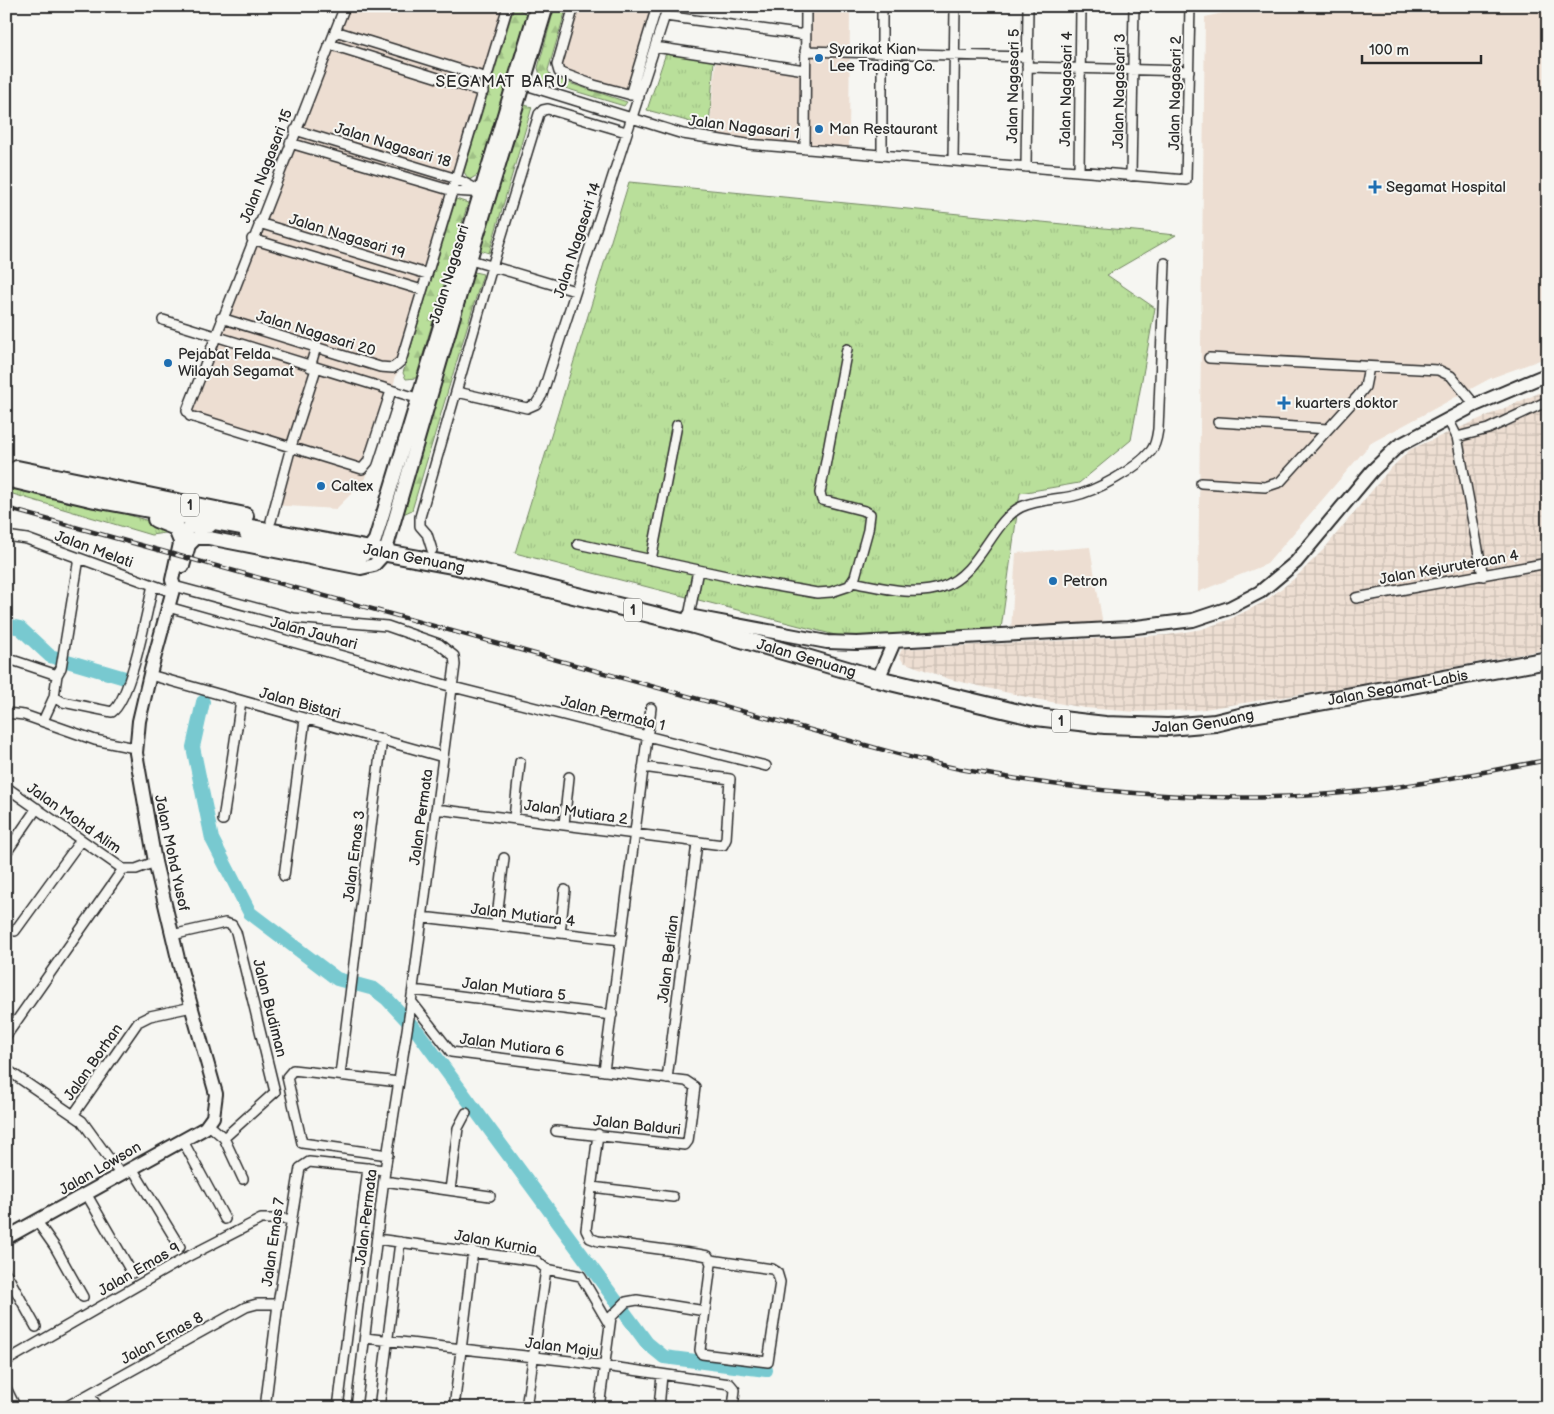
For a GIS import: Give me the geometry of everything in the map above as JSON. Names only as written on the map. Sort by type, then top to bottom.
[{"type":"highway","name":"Jalan Genuang","points":[[6,467],[271,521],[379,550],[694,625],[1004,711],[1074,722],[1168,727],[1215,723],[1248,715]]},
{"type":"highway","name":"Jalan Genuang","points":[[6,478],[95,499],[379,550],[432,550],[689,616],[879,675]]},
{"type":"highway","points":[[95,499],[173,525],[181,539]]},
{"type":"highway","name":"Jalan Segamat-Labis","points":[[1248,715],[1548,660]]},
{"type":"street","name":"Jalan Nagasari 15","points":[[291,447],[188,414],[187,411],[214,337],[344,6]]},
{"type":"street","points":[[252,239],[422,290],[508,6]]},
{"type":"street","name":"Jalan Nagasari","points":[[519,83],[537,6]]},
{"type":"street","name":"Jalan Nagasari","points":[[379,550],[519,83],[547,6]]},
{"type":"street","points":[[574,6],[557,65],[559,72],[634,96]]},
{"type":"street","name":"Jalan Nagasari 14","points":[[456,392],[528,408],[536,404],[542,395],[631,118],[634,96],[657,6]]},
{"type":"street","name":"Jalan Nagasari 14","points":[[634,96],[655,47],[668,6]]},
{"type":"street","points":[[805,149],[806,6]]},
{"type":"street","points":[[882,6],[882,155]]},
{"type":"street","points":[[953,161],[955,6]]},
{"type":"street","name":"Jalan Nagasari 5","points":[[1026,167],[1028,6]]},
{"type":"street","name":"Jalan Nagasari 4","points":[[1079,171],[1081,6]]},
{"type":"street","name":"Jalan Nagasari 3","points":[[1131,176],[1134,6]]},
{"type":"street","name":"Jalan Nagasari 2","points":[[1186,180],[1190,6]]},
{"type":"street","points":[[665,16],[805,35]]},
{"type":"street","points":[[335,31],[487,78]]},
{"type":"street","points":[[329,44],[483,92]]},
{"type":"street","points":[[655,47],[805,70]]},
{"type":"street","points":[[805,51],[1027,57]]},
{"type":"street","points":[[1027,67],[1189,71]]},
{"type":"street","name":"Jalan Nagasari 1","points":[[519,83],[631,118],[704,138],[805,149],[1186,180]]},
{"type":"street","points":[[432,550],[427,534],[420,526],[420,517],[492,267],[538,118],[543,110],[548,109],[626,132]]},
{"type":"street","name":"Jalan Nagasari 18","points":[[295,130],[457,179],[486,193]]},
{"type":"street","points":[[290,143],[453,191],[486,193]]},
{"type":"street","name":"Jalan Nagasari 19","points":[[259,223],[427,274]]},
{"type":"street","points":[[465,258],[575,291]]},
{"type":"street","points":[[852,582],[894,590],[923,591],[942,587],[960,577],[979,557],[1014,510],[1031,502],[1088,492],[1118,476],[1152,450],[1158,429],[1165,263]]},
{"type":"street","name":"Jalan Nagasari 20","points":[[222,318],[380,367],[393,368],[401,362],[422,290]]},
{"type":"street","points":[[163,320],[313,368],[423,400]]},
{"type":"street","points":[[271,521],[313,368],[316,347]]},
{"type":"street","points":[[578,544],[817,593],[839,591],[852,582],[861,557],[870,514],[866,511],[828,503],[822,500],[820,494],[847,349]]},
{"type":"street","points":[[1209,358],[1438,370],[1451,376],[1476,405]]},
{"type":"street","points":[[1201,483],[1255,487],[1274,486],[1291,472],[1364,387],[1369,367]]},
{"type":"street","points":[[698,570],[689,616],[827,642],[894,642],[1160,625],[1193,620],[1230,608],[1260,592],[1296,562],[1372,471],[1398,446],[1476,405],[1548,374]]},
{"type":"street","points":[[291,447],[358,469],[365,468],[391,391]]},
{"type":"street","points":[[1457,438],[1488,429],[1548,401]]},
{"type":"street","points":[[1448,419],[1457,438],[1483,576]]},
{"type":"street","points":[[1218,422],[1328,429]]},
{"type":"street","points":[[651,560],[677,425]]},
{"type":"street","points":[[173,589],[172,580],[181,539],[189,527],[204,525],[353,558],[360,558],[379,550]]},
{"type":"street","name":"Jalan Melati","points":[[6,536],[27,539],[153,585],[292,618],[386,626],[438,644],[454,656]]},
{"type":"street","points":[[173,589],[179,580],[189,545],[196,538],[209,538],[356,568],[365,568],[379,550]]},
{"type":"street","points":[[43,721],[54,697],[64,650],[79,558]]},
{"type":"street","name":"Jalan Kejuruteraan 4","points":[[1356,598],[1548,563]]},
{"type":"street","points":[[54,697],[63,702],[112,712],[118,708],[133,670],[153,585]]},
{"type":"street","name":"Jalan Mohd Yusof","points":[[173,589],[150,675],[135,748],[155,862],[172,935],[216,1094],[215,1112],[209,1125]]},
{"type":"street","name":"Jalan Jauhari","points":[[168,608],[453,687]]},
{"type":"street","points":[[879,675],[894,642]]},
{"type":"street","name":"Jalan Permata","points":[[356,1408],[384,1181],[407,1030],[453,687],[454,656]]},
{"type":"street","points":[[6,658],[59,671]]},
{"type":"street","name":"Jalan Bistari","points":[[150,675],[443,757]]},
{"type":"street","name":"Jalan Permata 1","points":[[453,687],[766,766]]},
{"type":"street","points":[[223,820],[241,701]]},
{"type":"street","points":[[604,1070],[651,708]]},
{"type":"street","points":[[6,713],[24,715],[95,740],[135,748]]},
{"type":"street","points":[[284,876],[305,719]]},
{"type":"street","name":"Jalan Emas 3","points":[[340,1075],[382,739]]},
{"type":"street","points":[[514,818],[520,762]]},
{"type":"street","points":[[634,834],[697,843],[721,845],[725,842],[730,779],[643,767]]},
{"type":"street","points":[[564,824],[569,776]]},
{"type":"street","name":"Jalan Mohd Alim","points":[[6,787],[122,869],[136,869],[155,862]]},
{"type":"street","points":[[6,853],[37,808]]},
{"type":"street","name":"Jalan Mutiara 2","points":[[436,809],[634,834]]},
{"type":"street","points":[[15,931],[82,840]]},
{"type":"street","name":"Jalan Berlian","points":[[667,1079],[697,843]]},
{"type":"street","points":[[496,926],[504,858]]},
{"type":"street","points":[[6,1036],[122,869]]},
{"type":"street","points":[[560,934],[565,890]]},
{"type":"street","name":"Jalan Mutiara 4","points":[[422,917],[621,940]]},
{"type":"street","name":"Jalan Budiman","points":[[172,935],[225,923],[232,925],[236,932],[275,1092],[224,1138]]},
{"type":"street","name":"Jalan Mutiara 5","points":[[412,990],[612,1014]]},
{"type":"street","name":"Jalan Mutiara 6","points":[[410,1006],[451,1052],[667,1079]]},
{"type":"street","name":"Jalan Borhan","points":[[74,1114],[138,1022],[150,1016],[192,1007]]},
{"type":"street","points":[[6,1070],[74,1114],[90,1131],[121,1175]]},
{"type":"street","points":[[388,1155],[302,1143],[287,1077],[294,1070],[399,1082]]},
{"type":"street","name":"Jalan Balduri","points":[[556,1131],[687,1144],[695,1087],[686,1081],[667,1079]]},
{"type":"street","points":[[450,1190],[458,1128],[466,1113]]},
{"type":"street","points":[[209,1125],[224,1138],[243,1178]]},
{"type":"street","name":"Jalan Lowson","points":[[6,1238],[38,1223],[209,1125]]},
{"type":"street","points":[[598,1134],[586,1230],[588,1235],[593,1240],[682,1251],[708,1256],[711,1260],[772,1269],[777,1272],[780,1282],[768,1362],[702,1354],[700,1350],[711,1260]]},
{"type":"street","points":[[183,1141],[225,1219]]},
{"type":"street","name":"Jalan Emas 7","points":[[265,1408],[297,1173],[306,1162],[386,1170]]},
{"type":"street","points":[[132,1168],[180,1247]]},
{"type":"street","points":[[338,1408],[368,1168]]},
{"type":"street","points":[[384,1181],[490,1196]]},
{"type":"street","points":[[592,1187],[673,1196]]},
{"type":"street","points":[[87,1195],[132,1273]]},
{"type":"street","name":"Jalan Emas 9","points":[[6,1361],[187,1257],[261,1219],[290,1219]]},
{"type":"street","points":[[38,1223],[63,1260],[84,1297]]},
{"type":"street","name":"Jalan Kurnia","points":[[377,1239],[537,1261],[546,1269],[581,1276],[609,1324]]},
{"type":"street","points":[[379,1408],[400,1242]]},
{"type":"street","points":[[454,1408],[474,1252]]},
{"type":"street","points":[[526,1408],[546,1269]]},
{"type":"street","points":[[6,1273],[36,1327]]},
{"type":"street","points":[[599,1408],[609,1324],[615,1313],[626,1302],[641,1300],[705,1311]]},
{"type":"street","name":"Jalan Emas 8","points":[[64,1408],[246,1307],[258,1304],[278,1304]]},
{"type":"street","name":"Jalan Maju","points":[[365,1338],[604,1366],[732,1385],[735,1390],[733,1408]]},
{"type":"street","points":[[658,1408],[662,1375]]},
{"type":"street","points":[[6,1388],[16,1408]]},
{"type":"street","points":[[89,1394],[98,1408]]},
{"type":"shaded area","points":[[341,6],[509,6],[364,481],[336,509],[271,505],[287,449],[184,411]]},
{"type":"shaded area","points":[[571,6],[660,6],[632,98],[559,77],[556,73]]},
{"type":"shaded area","points":[[804,6],[850,6],[849,149],[709,136],[716,59],[802,73]]},
{"type":"shaded area","name":"Segamat Hospital","points":[[1253,6],[1548,6],[1548,357],[1491,378],[1371,443],[1267,564],[1198,592],[1205,17]]},
{"type":"shaded area","points":[[1548,389],[1548,649],[1348,687],[1198,710],[1136,712],[1085,708],[1035,699],[949,679],[903,662],[899,655],[902,649],[1167,635],[1202,629],[1228,620],[1264,602],[1295,578],[1324,549],[1388,471],[1411,449]]},
{"type":"shaded area","points":[[1090,547],[1103,625],[1011,630],[1016,553]]},
{"type":"green space","points":[[555,6],[567,6],[548,70],[551,77],[627,102],[624,106],[542,81],[538,68]]},
{"type":"green space","points":[[514,7],[529,15],[481,173],[469,180],[464,172]]},
{"type":"green space","points":[[666,53],[714,60],[709,127],[647,110]]},
{"type":"green space","points":[[521,104],[532,107],[489,253],[476,249]]},
{"type":"green space","points":[[629,182],[1176,235],[1107,275],[1155,308],[1131,440],[1079,483],[1020,493],[1000,636],[839,636],[515,553]]},
{"type":"green space","points":[[456,199],[468,203],[416,378],[406,379],[403,373]]},
{"type":"green space","points":[[470,271],[483,274],[412,510],[401,515]]},
{"type":"green space","points":[[6,484],[95,505],[169,527],[165,533],[151,535],[6,492]]},
{"type":"waterway","points":[[6,625],[20,628],[50,656],[125,678]]},
{"type":"waterway","points":[[203,702],[193,747],[212,839],[250,913],[337,979],[374,989],[387,999],[417,1031],[647,1343],[664,1357],[766,1370]]},
{"type":"railway","points":[[6,508],[909,757],[955,768],[1024,780],[1130,793],[1236,798],[1289,797],[1396,787],[1548,760]]},
{"type":"place","name":"Syarikat Kian Lee Trading Co.","points":[[819,58]]},
{"type":"place","name":"Man Restaurant","points":[[819,129]]},
{"type":"place","name":"Segamat Hospital","points":[[1375,187]]},
{"type":"place","name":"Pejabat Felda Wilayah Segamat","points":[[168,363]]},
{"type":"place","name":"kuarters doktor","points":[[1284,403]]},
{"type":"place","name":"Caltex","points":[[321,486]]},
{"type":"place","name":"Petron","points":[[1053,581]]},
{"type":"district","name":"SEGAMAT BARU","points":[[502,81]]}]
